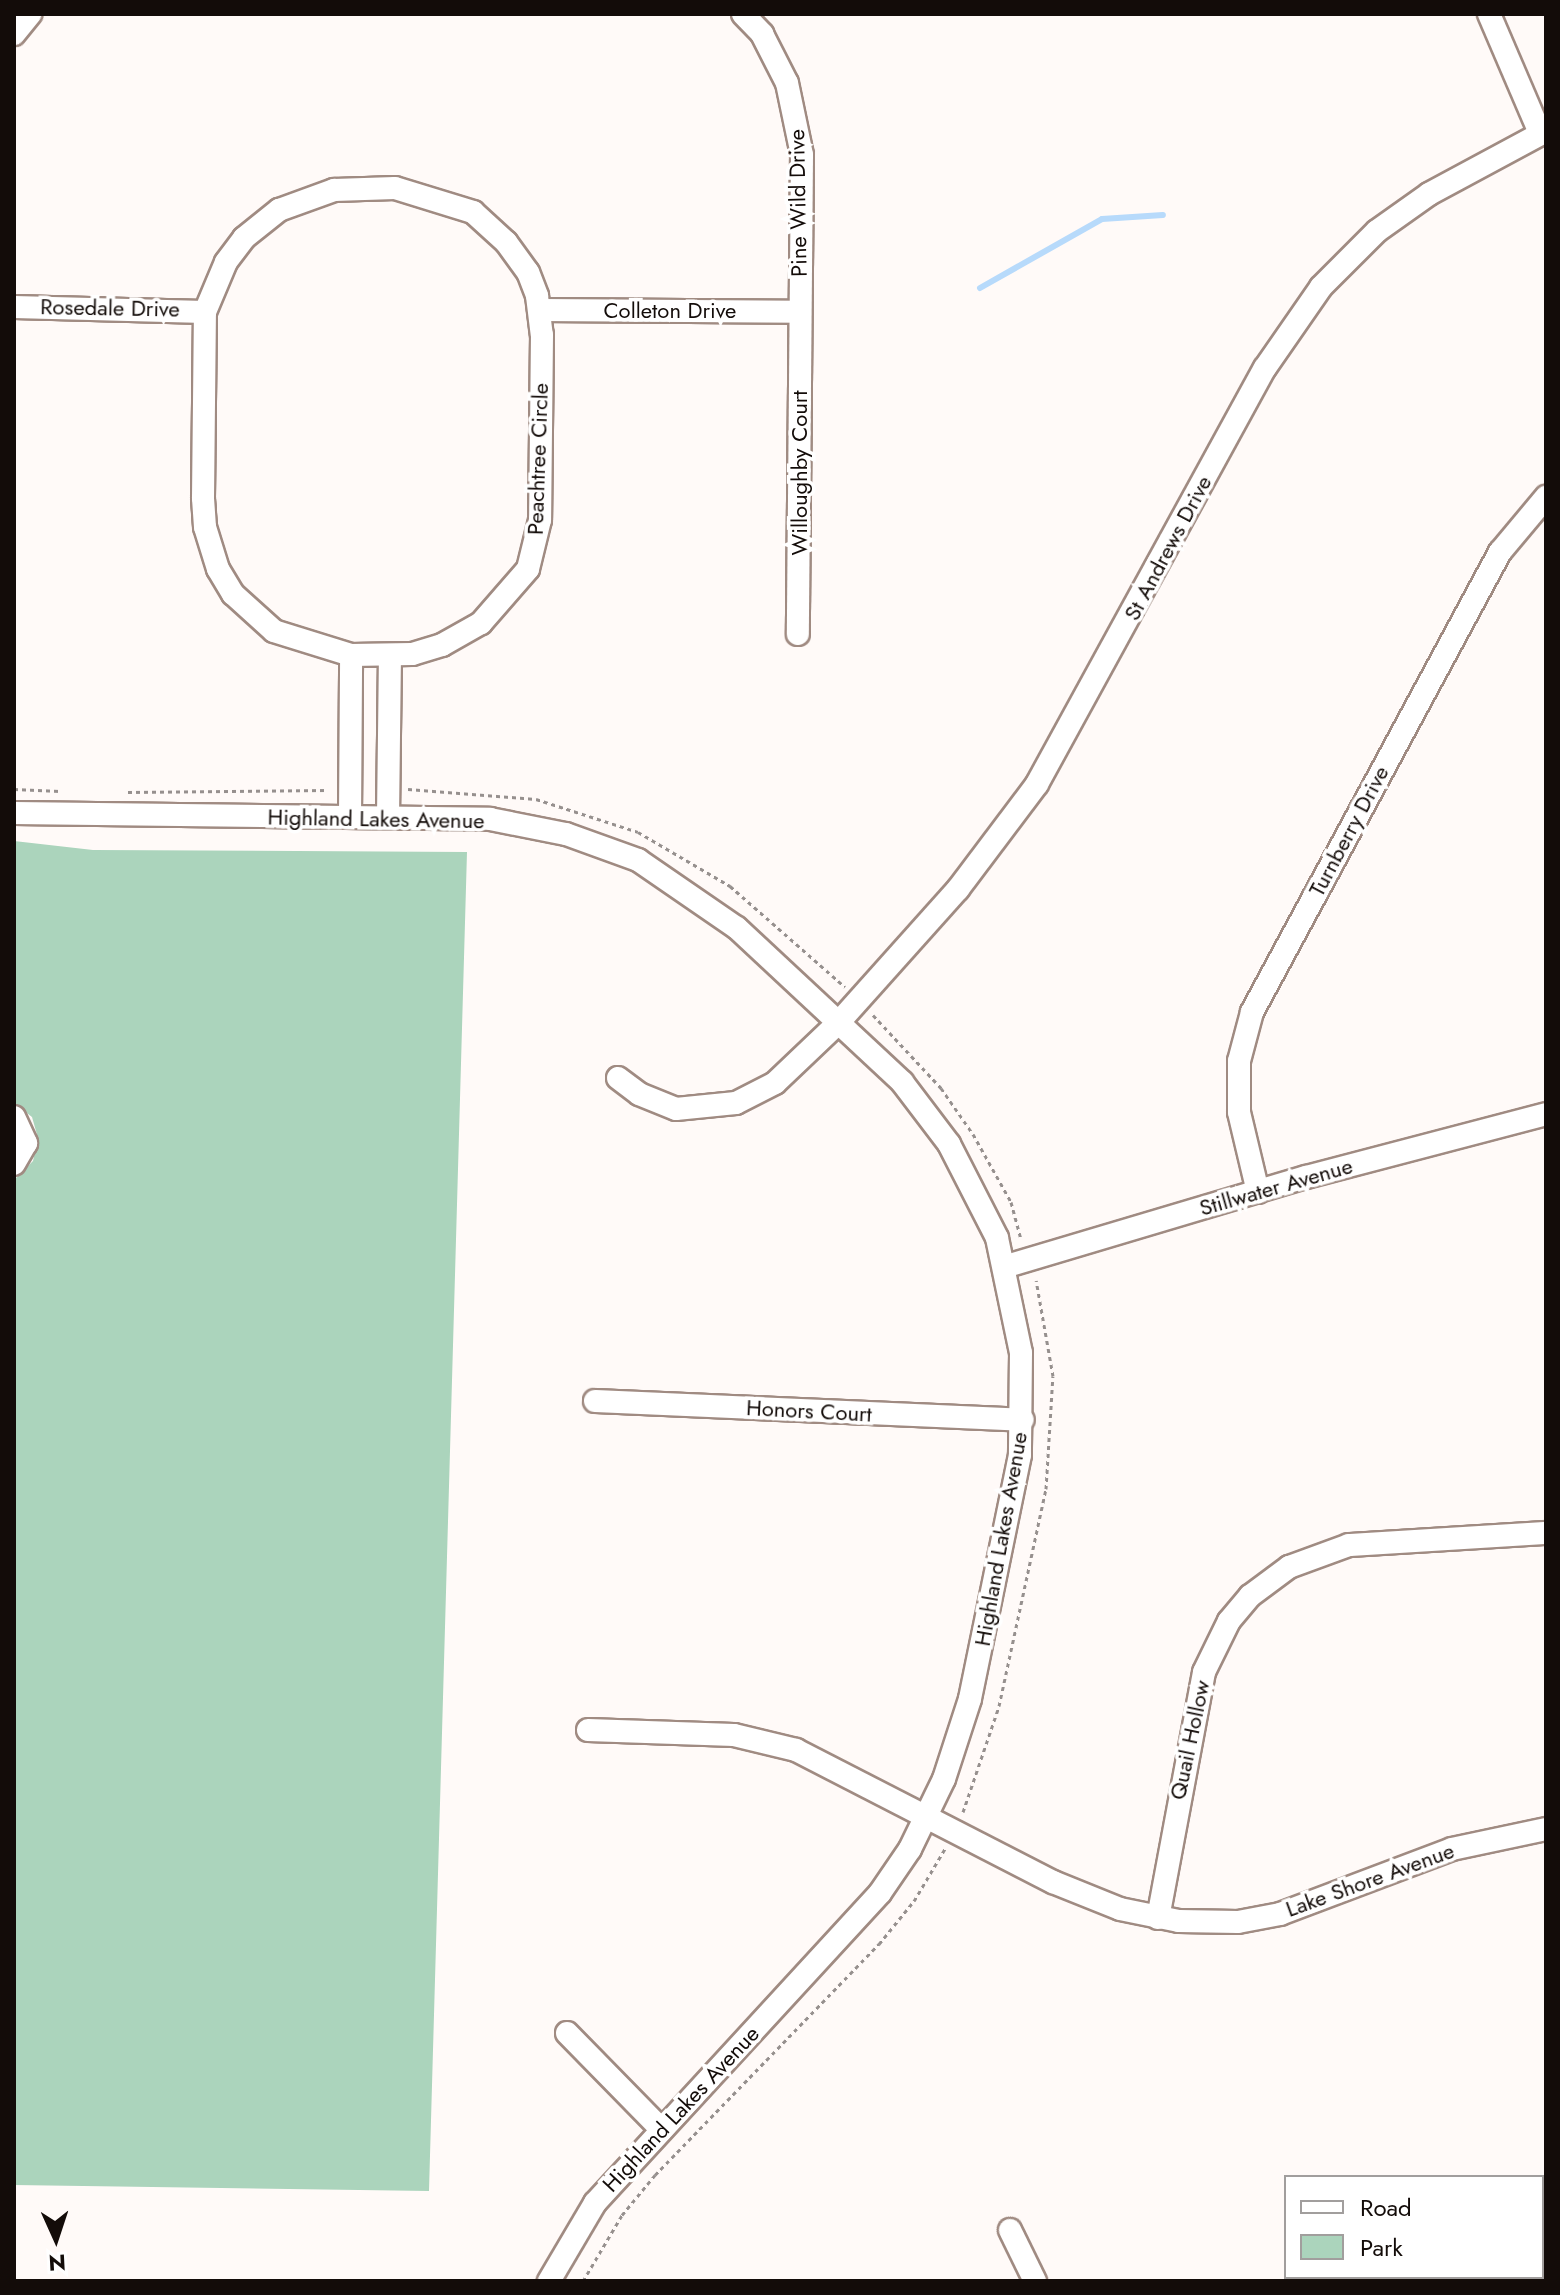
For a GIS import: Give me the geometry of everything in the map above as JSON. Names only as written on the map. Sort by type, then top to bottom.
[{"type":"street","points":[[14,34],[30,14]]},
{"type":"street","points":[[1489,14],[1543,132]]},
{"type":"street","name":"Pine Wild Drive","points":[[757,18],[787,83],[800,137],[799,312]]},
{"type":"street","name":"St Andrews Drive","points":[[618,1078],[639,1094],[676,1109],[736,1103],[775,1083],[840,1021],[958,889],[1037,784],[1265,368],[1321,287],[1377,231],[1419,202],[1543,132]]},
{"type":"street","name":"Peachtree Circle","points":[[395,188],[459,204],[496,231],[528,272],[540,310],[540,520],[528,569],[493,613],[469,632],[442,645],[390,656],[351,655],[274,631],[233,594],[218,569],[205,527],[205,312],[226,262],[244,238],[279,210],[334,190],[395,188]]},
{"type":"street","name":"Rosedale Drive","points":[[14,307],[205,312]]},
{"type":"street","name":"Colleton Drive","points":[[540,310],[799,312]]},
{"type":"street","name":"Willoughby Court","points":[[798,634],[799,312]]},
{"type":"street","name":"Turnberry Drive","points":[[1258,1192],[1238,1101],[1239,1061],[1252,1012],[1500,552],[1546,497]]},
{"type":"street","points":[[350,817],[351,655]]},
{"type":"street","points":[[388,817],[390,656]]},
{"type":"street","name":"Highland Lakes Avenue","points":[[14,813],[490,819],[541,828],[638,860],[698,897],[840,1021],[902,1082],[949,1144],[1017,1263],[1023,1420],[1009,1520],[970,1699],[927,1815],[864,1913],[660,2128],[595,2203],[549,2281]]},
{"type":"street","name":"Stillwater Avenue","points":[[1017,1263],[1258,1192],[1546,1114]]},
{"type":"street","points":[[14,1117],[26,1143],[14,1164]]},
{"type":"street","name":"Honors Court","points":[[595,1401],[1023,1420]]},
{"type":"street","name":"Quail Hollow","points":[[1158,1918],[1196,1698],[1213,1649],[1250,1596],[1289,1567],[1349,1545],[1546,1533]]},
{"type":"street","name":"Lake Shore Avenue","points":[[588,1730],[657,1730],[766,1740],[796,1750],[1053,1882],[1158,1918],[1238,1922],[1280,1914],[1452,1849],[1546,1829]]},
{"type":"street","points":[[567,2033],[660,2128]]},
{"type":"street","points":[[1010,2230],[1035,2281]]},
{"type":"path","points":[[14,789],[68,792]]},
{"type":"path","points":[[389,789],[536,799],[638,832],[730,886],[858,1000],[922,1066],[973,1134],[1011,1202],[1017,1263],[1053,1376],[1046,1489],[999,1706],[954,1830],[914,1901],[879,1944],[655,2175],[622,2215],[583,2281]]},
{"type":"path","points":[[113,792],[350,790]]},
{"type":"green space","points":[[14,841],[93,850],[467,852],[429,2191],[14,2185],[14,1180],[33,1161],[38,1138],[32,1117],[14,1103]]},
{"type":"waterway","points":[[980,288],[1102,219],[1163,215]]}]
